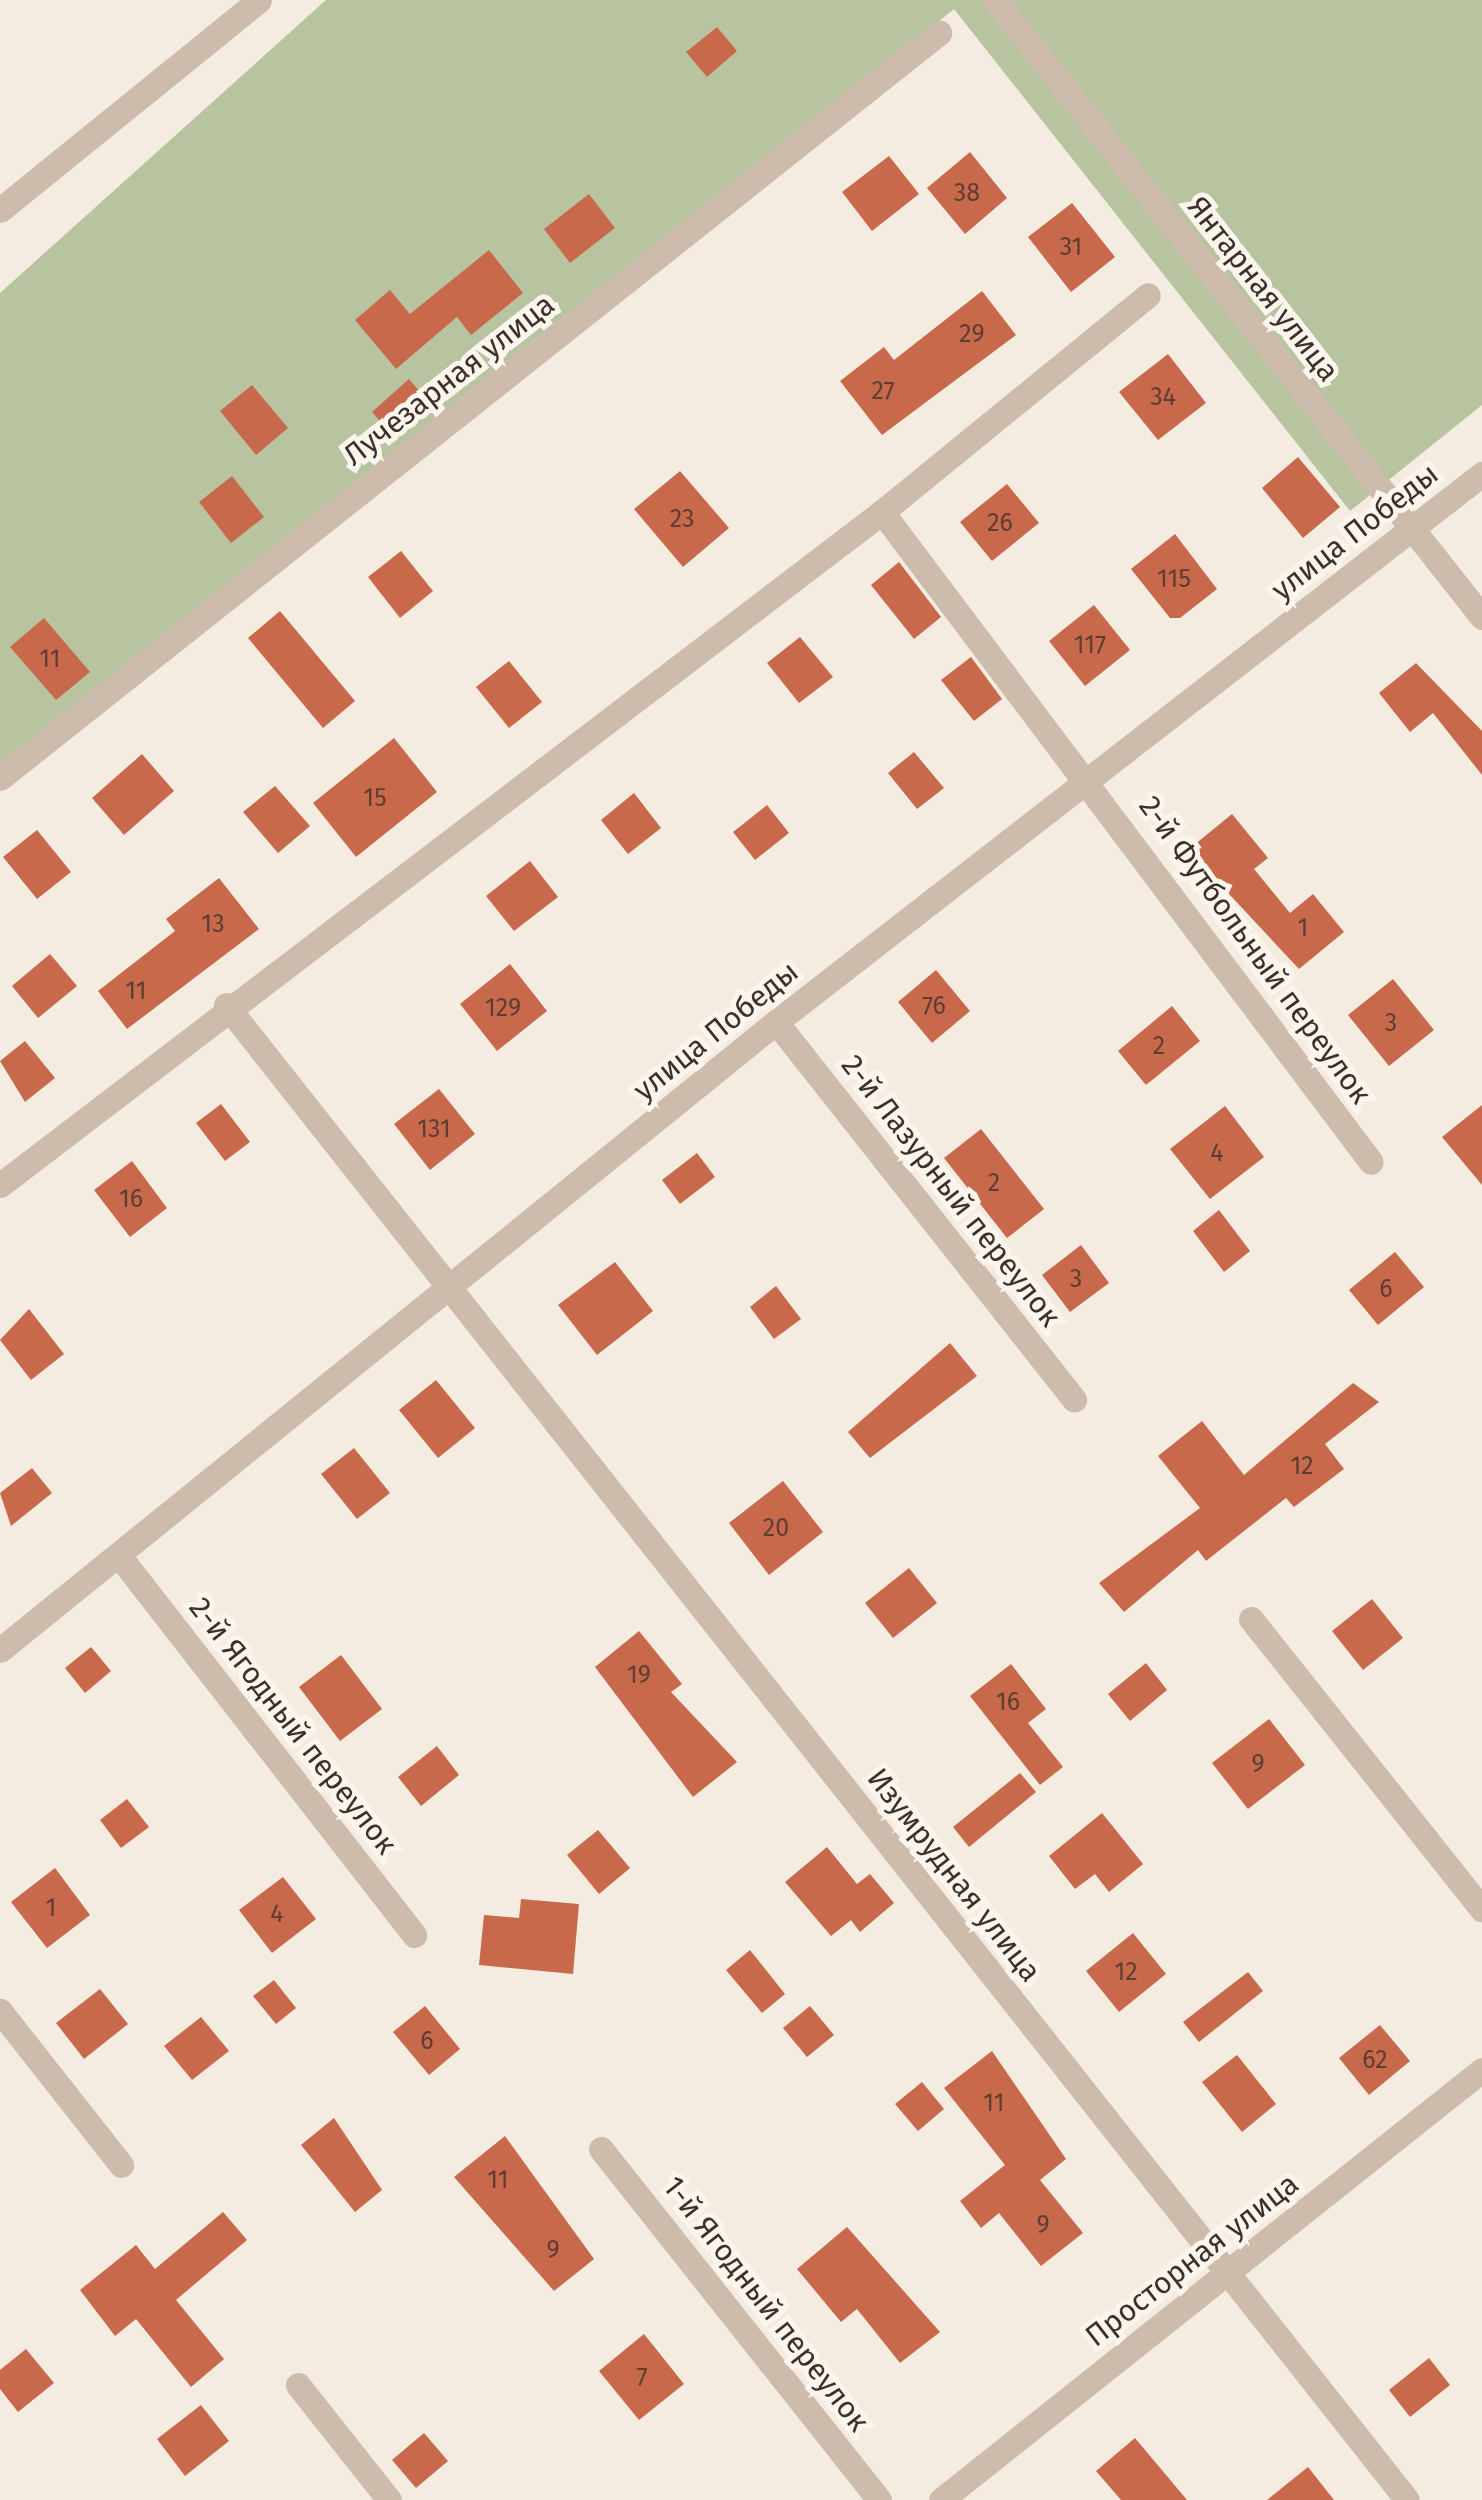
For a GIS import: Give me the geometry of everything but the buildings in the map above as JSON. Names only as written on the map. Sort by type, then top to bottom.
[{"type":"street","points":[[0,210],[258,0]]},
{"type":"street","name":"Янтарная улица","points":[[995,0],[1482,616]]},
{"type":"street","name":"Лучезарная улица","points":[[0,778],[938,32]]},
{"type":"street","points":[[0,1185],[226,1005],[882,512],[1148,296]]},
{"type":"street","name":"улица Победы","points":[[0,1650],[120,1558],[776,1022],[1482,474]]},
{"type":"street","name":"2-й Футбольный переулок","points":[[882,512],[1087,777],[1371,1162]]},
{"type":"street","name":"Изумрудная улица","points":[[226,1005],[1407,2500]]},
{"type":"street","name":"2-й Лазурный переулок","points":[[776,1022],[1074,1400]]},
{"type":"street","name":"2-й Ягодный переулок","points":[[120,1558],[414,1935]]},
{"type":"street","points":[[1252,1619],[1482,1909]]},
{"type":"street","points":[[0,2011],[121,2166]]},
{"type":"street","name":"Просторная улица","points":[[941,2500],[1482,2070]]},
{"type":"street","name":"1-й Ягодный переулок","points":[[601,2149],[879,2500]]},
{"type":"street","points":[[298,2385],[389,2500]]},
{"type":"green space","points":[[326,0],[1482,0],[1482,405],[1350,511],[954,9],[0,774],[0,293]]}]
